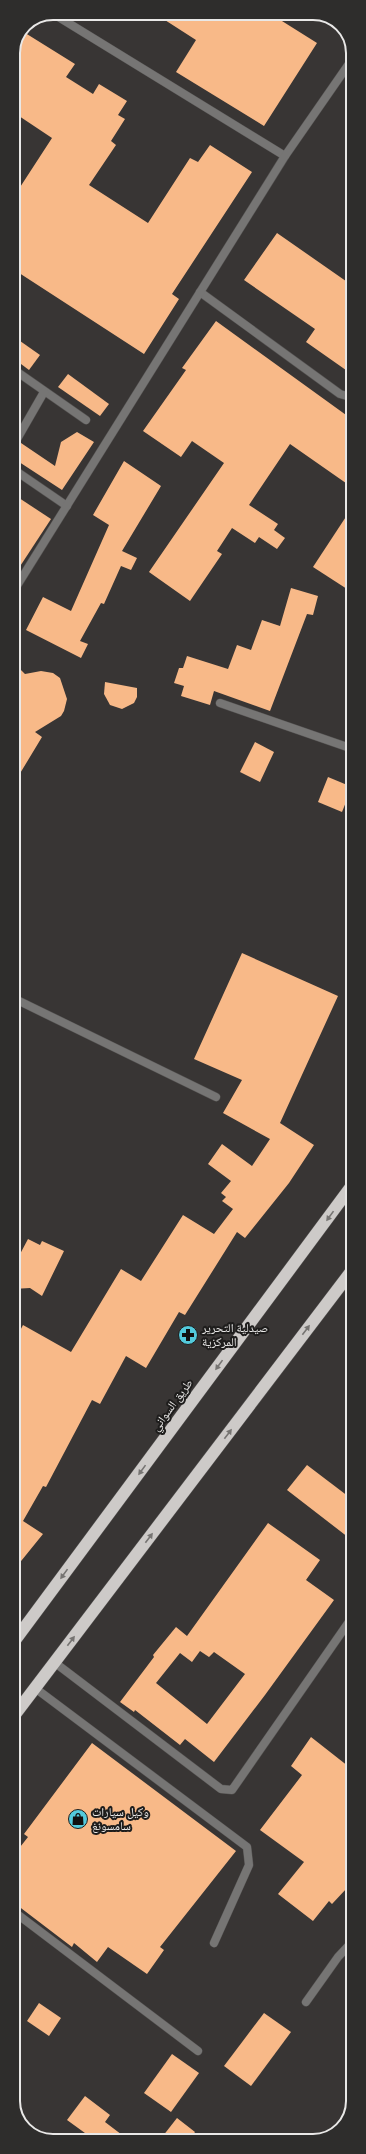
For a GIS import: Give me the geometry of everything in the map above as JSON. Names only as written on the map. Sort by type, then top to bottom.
[{"type":"highway","name":"طريق السواني","points":[[20,1634],[346,1193]]},
{"type":"highway","points":[[20,1708],[346,1278]]},
{"type":"street","points":[[63,20],[285,156]]},
{"type":"street","points":[[20,581],[285,156],[346,68]]},
{"type":"street","points":[[200,292],[340,394],[346,396]]},
{"type":"street","points":[[20,374],[86,420]]},
{"type":"street","points":[[20,434],[44,392]]},
{"type":"street","points":[[20,474],[67,506]]},
{"type":"street","points":[[220,703],[346,747]]},
{"type":"street","points":[[20,1001],[216,1097]]},
{"type":"street","points":[[54,1662],[221,1789],[232,1790],[346,1626]]},
{"type":"street","points":[[35,1688],[248,1847],[248,1865],[214,1943]]},
{"type":"street","points":[[20,1916],[198,2051]]},
{"type":"street","points":[[306,2002],[338,1957],[346,1948]]},
{"type":"building","points":[[165,20],[280,20],[317,43],[264,126],[176,72],[196,40]]},
{"type":"building","points":[[26,33],[75,64],[66,77],[93,94],[99,84],[127,101],[118,115],[125,119],[111,141],[116,145],[89,185],[148,223],[190,158],[198,162],[210,145],[252,172],[172,294],[179,299],[144,354],[20,274],[20,187],[52,138],[20,117],[20,53],[22,40]]},
{"type":"building","points":[[277,233],[346,281],[346,370],[306,342],[315,329],[244,280]]},
{"type":"building","points":[[216,321],[346,415],[346,483],[290,444],[249,505],[278,524],[274,530],[285,538],[277,549],[259,537],[255,543],[232,528],[217,551],[222,554],[190,601],[149,572],[224,463],[192,441],[181,457],[143,431],[186,370],[182,368]]},
{"type":"building","points":[[20,341],[40,355],[29,370],[20,363]]},
{"type":"building","points":[[68,374],[109,404],[100,416],[58,387]]},
{"type":"building","points":[[77,432],[94,442],[62,490],[20,463],[21,443],[55,466],[61,442]]},
{"type":"building","points":[[124,461],[161,486],[122,551],[137,558],[131,570],[121,566],[104,604],[101,603],[80,641],[88,644],[81,658],[26,630],[43,597],[71,611],[109,525],[93,515]]},
{"type":"building","points":[[20,499],[51,519],[20,566]]},
{"type":"building","points":[[346,517],[346,588],[313,567]]},
{"type":"building","points":[[291,588],[318,596],[313,615],[307,614],[270,711],[214,691],[210,705],[181,696],[184,686],[174,683],[179,668],[183,668],[187,656],[228,669],[237,645],[251,650],[262,620],[280,626]]},
{"type":"building","points":[[20,669],[25,674],[41,671],[53,673],[60,678],[67,699],[61,716],[35,732],[42,737],[20,773]]},
{"type":"building","points":[[105,682],[137,688],[137,697],[134,703],[122,709],[110,705],[104,694]]},
{"type":"building","points":[[255,742],[274,752],[260,782],[240,772]]},
{"type":"building","points":[[328,777],[346,784],[346,802],[342,812],[318,802]]},
{"type":"building","points":[[242,953],[338,996],[280,1123],[314,1145],[289,1183],[245,1238],[237,1232],[185,1315],[179,1312],[146,1368],[126,1356],[100,1404],[92,1400],[46,1487],[43,1486],[23,1521],[43,1534],[20,1562],[20,1331],[23,1325],[71,1352],[121,1269],[141,1281],[183,1215],[214,1234],[233,1209],[222,1201],[226,1197],[221,1193],[231,1181],[208,1164],[222,1144],[252,1166],[270,1139],[223,1113],[242,1080],[194,1059]]},
{"type":"building","points":[[28,1239],[40,1245],[42,1241],[64,1251],[42,1296],[30,1288],[20,1289],[20,1254]]},
{"type":"building","points":[[307,1465],[346,1495],[346,1536],[287,1490]]},
{"type":"building","points":[[268,1523],[320,1560],[306,1580],[334,1600],[214,1762],[185,1739],[180,1745],[135,1710],[134,1712],[120,1702],[154,1657],[153,1655],[176,1627],[187,1636]],"holes":[[[200,1651],[209,1657],[214,1652],[245,1674],[207,1724],[156,1683],[180,1653],[192,1662]]]},
{"type":"building","points":[[311,1737],[346,1764],[346,1889],[332,1904],[329,1901],[313,1921],[278,1894],[304,1862],[260,1830],[302,1775],[291,1766]]},
{"type":"building","points":[[92,1743],[236,1851],[160,1947],[164,1950],[147,1974],[108,1947],[97,1962],[74,1943],[72,1947],[20,1907],[20,1847],[28,1837],[24,1834]]},
{"type":"building","points":[[39,2003],[61,2018],[49,2036],[27,2021]]},
{"type":"building","points":[[264,2013],[291,2032],[251,2086],[224,2066]]},
{"type":"building","points":[[172,2054],[199,2073],[171,2112],[144,2093]]},
{"type":"building","points":[[85,2096],[110,2115],[105,2122],[121,2134],[86,2134],[67,2120]]},
{"type":"building","points":[[177,2118],[195,2132],[194,2134],[164,2134]]},
{"type":"place","name":"صيدلية التحرير المركزية","points":[[188,1335]]},
{"type":"place","name":"وكيل سيارات سامسونغ","points":[[78,1819]]}]
